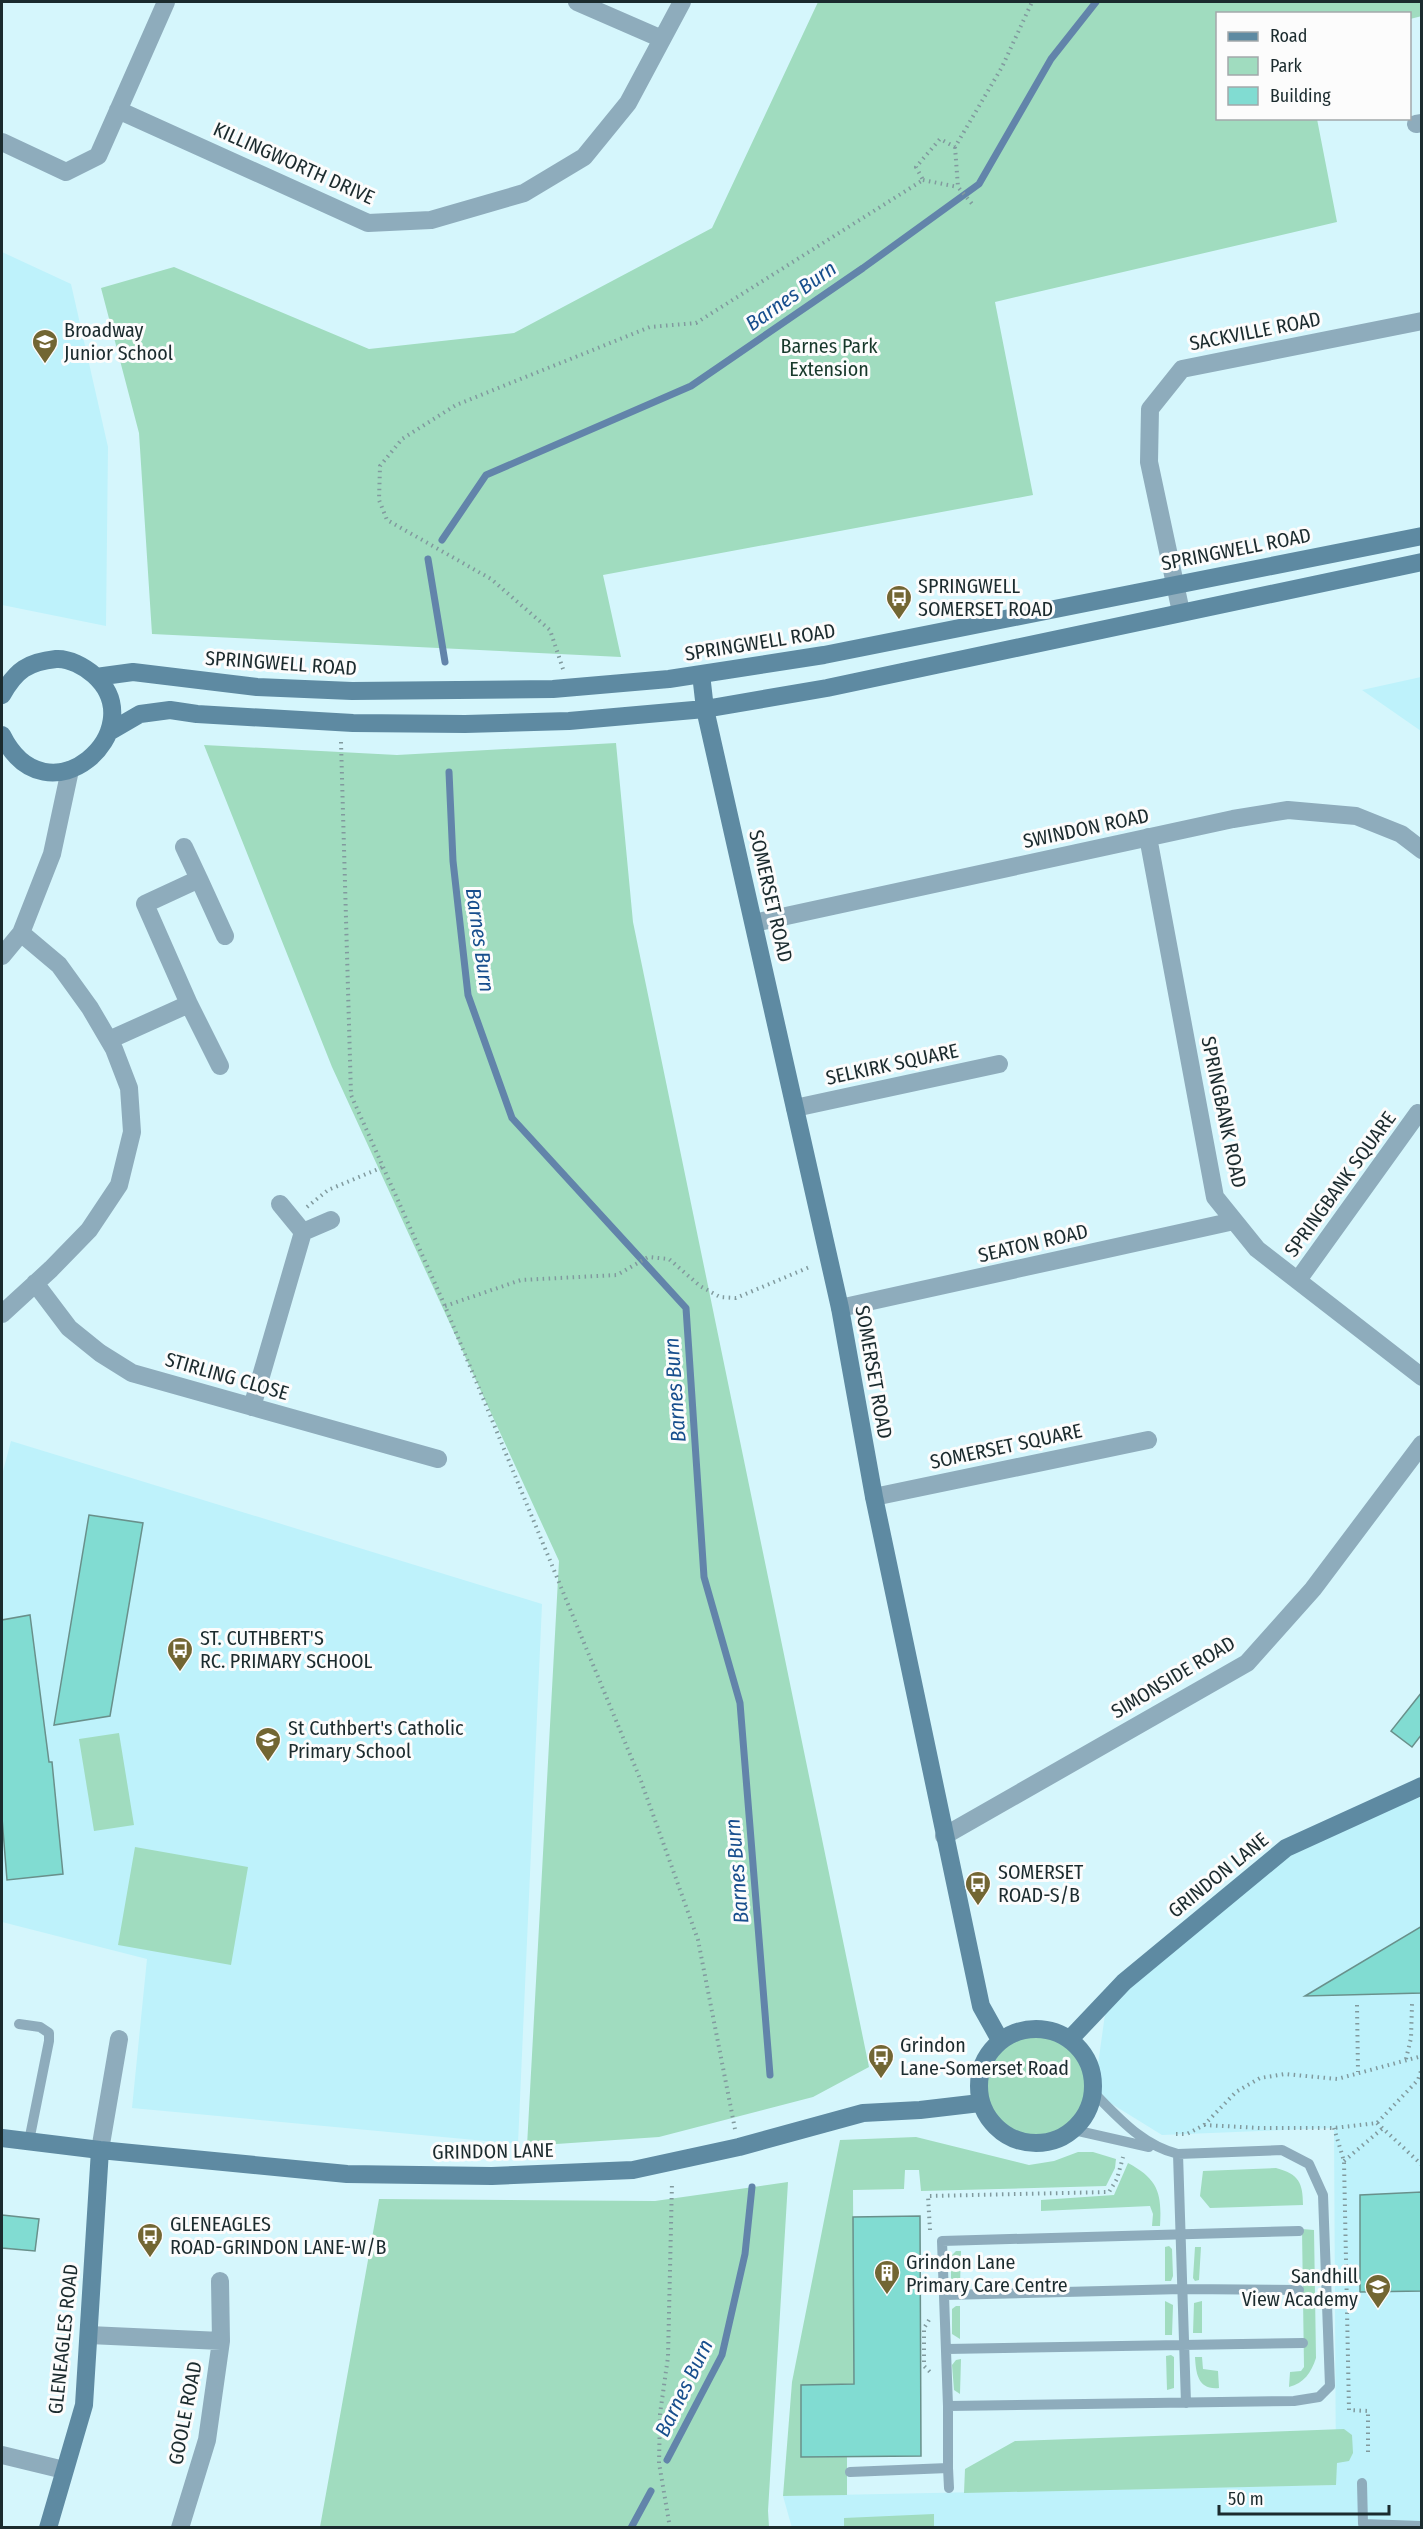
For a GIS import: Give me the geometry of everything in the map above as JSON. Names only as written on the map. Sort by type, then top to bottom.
[{"type":"street","points":[[2,142],[66,172],[98,156],[166,2]]},
{"type":"street","points":[[577,2],[662,39]]},
{"type":"street","name":"KILLINGWORTH DRIVE","points":[[118,110],[368,223],[431,220],[524,194],[584,157],[628,103],[682,2]]},
{"type":"street","name":"SACKVILLE ROAD","points":[[1181,612],[1149,462],[1150,409],[1182,369],[1422,321]]},
{"type":"street","name":"SPRINGWELL ROAD","points":[[96,677],[133,672],[257,687],[352,691],[568,687],[669,679],[824,655],[1422,536]]},
{"type":"street","points":[[4,743],[21,762],[39,770],[51,772],[70,770],[93,757],[109,732],[140,714],[170,710],[197,714],[340,722],[465,724],[557,721],[705,709],[827,688],[1422,562]]},
{"type":"street","points":[[4,687],[23,668],[34,663],[60,659],[84,667],[96,677],[107,693],[111,708],[109,732]]},
{"type":"street","name":"SOMERSET ROAD","points":[[701,674],[705,709],[840,1308],[874,1497],[981,2006],[1000,2040]]},
{"type":"street","points":[[2,956],[21,933],[52,854],[70,770]]},
{"type":"street","name":"SWINDON ROAD","points":[[754,923],[1148,837],[1288,810],[1356,816],[1401,834],[1422,850]]},
{"type":"street","name":"SPRINGBANK ROAD","points":[[1148,837],[1215,1197],[1257,1249],[1422,1377]]},
{"type":"street","points":[[184,847],[225,936]]},
{"type":"street","points":[[199,879],[145,904],[189,1004],[220,1066]]},
{"type":"street","points":[[2,1314],[88,1230],[119,1185],[132,1132],[129,1088],[109,1040],[59,964],[21,933]]},
{"type":"street","points":[[109,1040],[189,1004]]},
{"type":"street","name":"SELKIRK SQUARE","points":[[795,1108],[999,1064]]},
{"type":"street","name":"SPRINGBANK SQUARE","points":[[1298,1280],[1418,1113]]},
{"type":"street","points":[[280,1204],[297,1226]]},
{"type":"street","points":[[297,1226],[331,1220]]},
{"type":"street","name":"SEATON ROAD","points":[[840,1308],[1234,1221]]},
{"type":"street","points":[[252,1407],[297,1226]]},
{"type":"street","name":"STIRLING CLOSE","points":[[35,1283],[69,1328],[100,1353],[132,1373],[438,1459]]},
{"type":"street","name":"SOMERSET SQUARE","points":[[874,1497],[1148,1440]]},
{"type":"street","name":"SIMONSIDE ROAD","points":[[944,1836],[1247,1663],[1313,1589],[1422,1444]]},
{"type":"street","name":"GRINDON LANE","points":[[1070,2039],[1124,1982],[1286,1848],[1422,1786]]},
{"type":"street","points":[[1025,2029],[1052,2030],[1070,2039],[1086,2056],[1093,2073],[1094,2093],[1087,2113],[1074,2130],[1051,2142],[1027,2143],[1004,2134],[989,2120],[980,2103],[978,2080],[982,2064],[1000,2040],[1025,2029]]},
{"type":"street","points":[[100,2150],[119,2039]]},
{"type":"street","name":"GRINDON LANE","points":[[2,2138],[347,2174],[492,2176],[633,2170],[739,2147],[863,2113],[920,2110],[980,2103]]},
{"type":"street","name":"GLENEAGLES ROAD","points":[[48,2528],[84,2405],[100,2150]]},
{"type":"street","name":"GOOLE ROAD","points":[[180,2528],[207,2440],[221,2341],[220,2281]]},
{"type":"street","name":"GOOLE ROAD","points":[[89,2335],[221,2341]]},
{"type":"street","points":[[2,2456],[64,2470]]},
{"type":"lane","points":[[19,2024],[40,2027],[49,2033],[50,2041],[29,2141]]},
{"type":"lane","points":[[1094,2093],[1133,2132],[1161,2150]]},
{"type":"lane","points":[[948,2406],[1294,2401],[1318,2397],[1330,2386],[1323,2195],[1309,2164],[1282,2150],[1178,2154],[1126,2140],[1074,2130]]},
{"type":"lane","points":[[1178,2154],[1186,2403]]},
{"type":"lane","points":[[949,2488],[942,2241],[1299,2231]]},
{"type":"lane","points":[[945,2295],[1182,2289],[1299,2290]]},
{"type":"lane","points":[[946,2349],[1303,2343]]},
{"type":"lane","points":[[850,2472],[948,2468]]},
{"type":"lane","points":[[1362,2483],[1364,2524],[1422,2526]]},
{"type":"path","points":[[973,206],[958,187],[955,147],[1002,67],[1032,2]]},
{"type":"path","points":[[923,180],[916,167],[940,139],[955,147]]},
{"type":"path","points":[[568,687],[550,630],[491,579],[387,520],[379,500],[380,466],[402,439],[456,405],[650,327],[696,323],[923,180],[958,187]]},
{"type":"path","points":[[340,722],[351,1095],[445,1306],[640,1782],[698,1940],[739,2147]]},
{"type":"path","points":[[297,1226],[328,1190],[383,1167]]},
{"type":"path","points":[[445,1306],[521,1280],[617,1275],[648,1257],[669,1259],[700,1286],[720,1297],[736,1298],[829,1259]]},
{"type":"path","points":[[1406,2059],[1411,2038],[1412,2004]]},
{"type":"path","points":[[1357,2005],[1358,2072]]},
{"type":"path","points":[[1170,2135],[1186,2134],[1204,2125],[1236,2092],[1260,2078],[1285,2074],[1337,2079],[1422,2056]]},
{"type":"path","points":[[1204,2125],[1334,2128],[1377,2123],[1418,2080],[1422,2068]]},
{"type":"path","points":[[1377,2123],[1422,2165]]},
{"type":"path","points":[[1334,2128],[1344,2161],[1349,2410],[1368,2411],[1368,2455]]},
{"type":"path","points":[[1344,2161],[1383,2128]]},
{"type":"path","points":[[670,2528],[659,2463],[660,2414],[668,2357],[672,2161]]},
{"type":"shaded area","name":"Broadway Junior School","points":[[2,252],[71,284],[108,447],[106,626],[2,605]]},
{"type":"shaded area","points":[[1421,677],[1421,731],[1362,690]]},
{"type":"shaded area","name":"St Cuthbert's Catholic Primary School","points":[[11,1441],[542,1604],[518,2144],[132,2108],[147,1959],[2,1922],[2,1475]]},
{"type":"shaded area","name":"Sandhill View Academy","points":[[1421,1797],[1421,2527],[792,2528],[783,2496],[1336,2485],[1334,2128],[1162,2135],[1094,2093],[1107,2000],[1286,1848]]},
{"type":"green space","name":"Barnes Park Extension","points":[[818,2],[1421,2],[1422,16],[1411,19],[1411,12],[1216,12],[1216,120],[1317,120],[1337,222],[995,302],[1033,495],[603,575],[621,657],[152,634],[139,433],[101,288],[174,267],[369,349],[514,333],[712,228]]},
{"type":"green space","points":[[616,743],[633,922],[869,2067],[813,2097],[659,2137],[527,2146],[559,1561],[332,1067],[204,745],[397,755]]},
{"type":"green space","points":[[119,1733],[134,1825],[94,1831],[79,1739]]},
{"type":"green space","points":[[135,1847],[248,1867],[231,1965],[118,1945]]},
{"type":"green space","points":[[1052,2030],[1075,2045],[1090,2066],[1088,2112],[1081,2123],[1053,2139],[1026,2143],[1003,2132],[985,2112],[977,2088],[978,2075],[983,2062],[1000,2040]]},
{"type":"green space","points":[[916,2137],[1029,2165],[1054,2161],[1078,2152],[1093,2152],[1116,2159],[1115,2168],[1106,2186],[921,2191],[919,2170],[905,2170],[904,2189],[853,2190],[854,2384],[801,2385],[801,2457],[847,2457],[847,2495],[783,2496],[792,2382],[840,2140]]},
{"type":"green space","points":[[1128,2163],[1146,2175],[1156,2188],[1160,2204],[1160,2226],[1152,2226],[1153,2214],[1150,2206],[1041,2211],[1041,2200],[1114,2195]]},
{"type":"green space","points":[[1276,2168],[1290,2173],[1298,2180],[1301,2185],[1303,2205],[1210,2208],[1200,2196],[1203,2171]]},
{"type":"green space","points":[[788,2182],[768,2511],[769,2527],[320,2527],[379,2199],[655,2201]]},
{"type":"green space","points":[[1302,2229],[1314,2230],[1316,2358],[1306,2377],[1289,2387],[1290,2372],[1301,2371],[1304,2367]]},
{"type":"green space","points":[[1169,2246],[1172,2249],[1173,2276],[1171,2281],[1165,2281],[1165,2247]]},
{"type":"green space","points":[[1195,2247],[1201,2247],[1199,2280],[1195,2281],[1193,2278]]},
{"type":"green space","points":[[956,2251],[961,2251],[960,2285],[951,2279],[951,2256]]},
{"type":"green space","points":[[1165,2301],[1173,2305],[1172,2335],[1165,2335]]},
{"type":"green space","points":[[1202,2301],[1202,2333],[1193,2333],[1194,2303]]},
{"type":"green space","points":[[960,2306],[960,2339],[952,2334],[952,2309]]},
{"type":"green space","points":[[1166,2356],[1174,2357],[1174,2388],[1167,2390]]},
{"type":"green space","points":[[1195,2357],[1202,2357],[1203,2369],[1218,2371],[1219,2388],[1202,2384],[1197,2375]]},
{"type":"green space","points":[[961,2359],[960,2394],[954,2390],[952,2365],[956,2360]]},
{"type":"green space","points":[[1344,2429],[1352,2435],[1353,2453],[1349,2461],[1337,2463],[1336,2485],[964,2493],[965,2469],[1015,2441]]},
{"type":"green space","points":[[934,2514],[934,2527],[844,2527],[844,2518]]},
{"type":"building","points":[[89,1515],[143,1523],[110,1716],[54,1725]]},
{"type":"building","points":[[30,1615],[49,1762],[52,1762],[63,1874],[7,1880],[2,1818],[2,1620]]},
{"type":"building","points":[[1422,1692],[1422,1734],[1412,1747],[1391,1731]]},
{"type":"building","points":[[1422,1926],[1422,1993],[1305,1996]]},
{"type":"building","name":"Sandhill View Academy","points":[[1422,2192],[1422,2291],[1360,2292],[1360,2195]]},
{"type":"building","points":[[2,2215],[39,2219],[35,2251],[2,2248]]},
{"type":"building","name":"Grindon Lane Primary Care Centre","points":[[920,2216],[921,2456],[801,2457],[801,2385],[854,2384],[853,2217]]},
{"type":"waterway","name":"Barnes Burn","points":[[442,540],[486,475],[691,386],[863,268],[979,184],[1051,59],[1096,2]]},
{"type":"waterway","points":[[428,559],[445,662]]},
{"type":"waterway","name":"Barnes Burn","points":[[449,772],[453,861],[468,995],[512,1118],[686,1308],[704,1577],[740,1703],[770,2075]]},
{"type":"waterway","name":"Barnes Burn","points":[[667,2460],[722,2355],[745,2254],[752,2187]]},
{"type":"waterway","name":"Barnes Burn","points":[[631,2528],[651,2491]]},
{"type":"place","name":"Broadway Junior School","points":[[45,365]]},
{"type":"place","name":"SPRINGWELL SOMERSET ROAD","points":[[899,621]]},
{"type":"place","name":"ST. CUTHBERT'S RC. PRIMARY SCHOOL","points":[[180,1673]]},
{"type":"place","name":"St Cuthbert's Catholic Primary School","points":[[268,1763]]},
{"type":"place","name":"SOMERSET ROAD-S/B","points":[[978,1907]]},
{"type":"place","name":"Grindon Lane-Somerset Road","points":[[881,2080]]},
{"type":"place","name":"GLENEAGLES ROAD-GRINDON LANE-W/B","points":[[150,2259]]},
{"type":"place","name":"Grindon Lane Primary Care Centre","points":[[887,2296]]},
{"type":"place","name":"Sandhill View Academy","points":[[1378,2310]]}]
